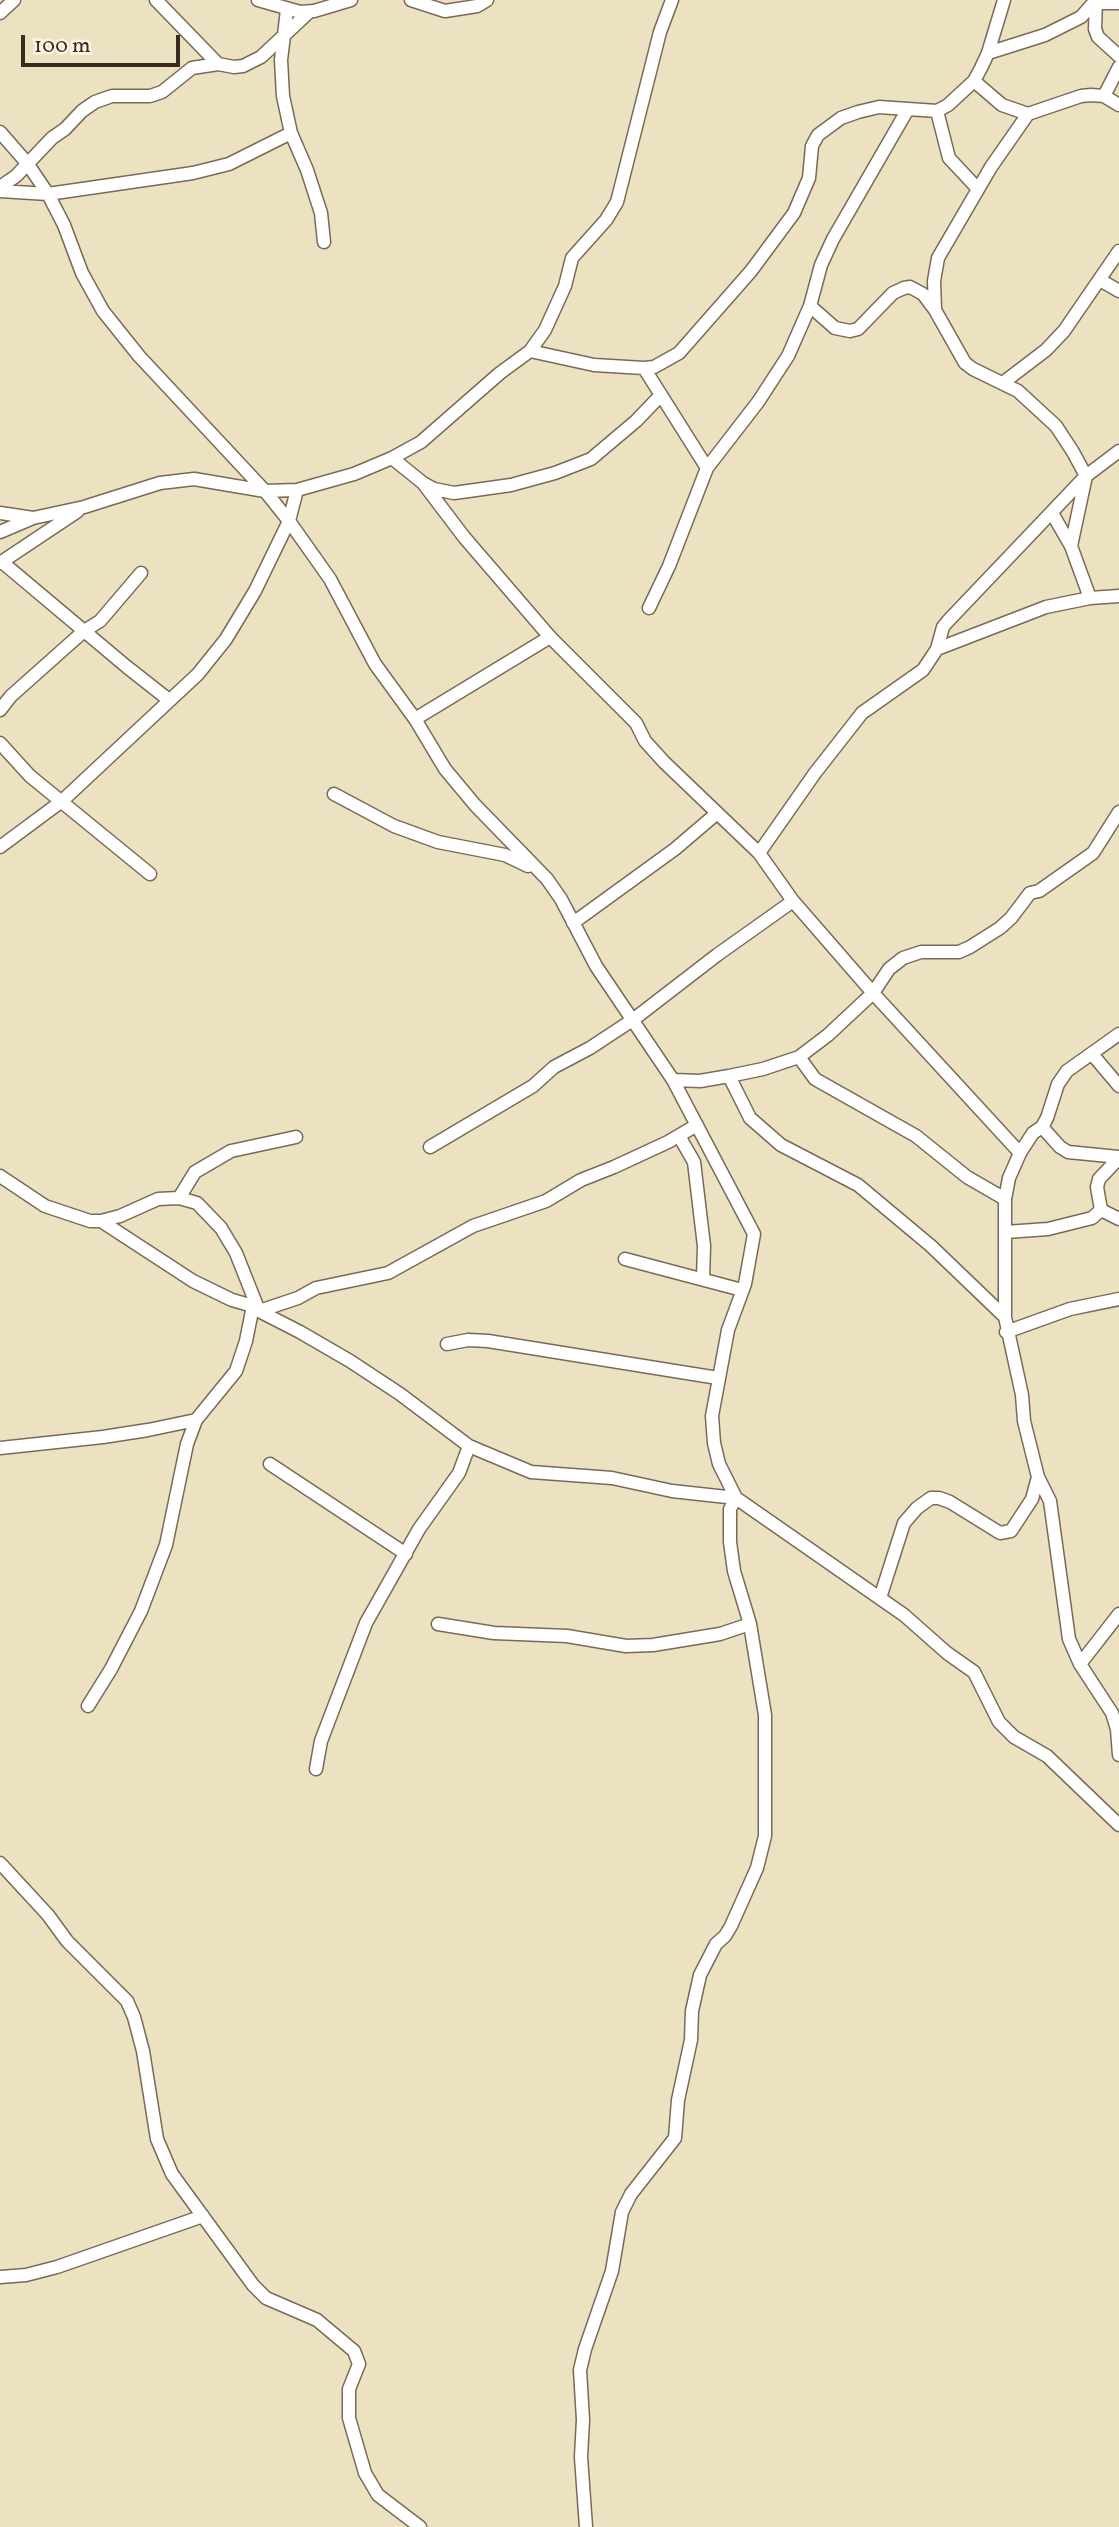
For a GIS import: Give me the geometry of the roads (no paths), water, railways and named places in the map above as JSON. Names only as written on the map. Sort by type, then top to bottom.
[{"type":"street","points":[[0,13],[15,0]]},
{"type":"street","points":[[156,0],[218,64]]},
{"type":"street","points":[[258,0],[287,10],[309,12],[351,0]]},
{"type":"street","points":[[411,0],[445,11],[477,6],[487,0]]},
{"type":"street","points":[[0,532],[33,518],[84,507],[160,483],[194,479],[265,491],[297,490],[354,474],[421,442],[500,373],[530,351],[556,309],[572,258],[606,220],[618,202],[660,32],[672,0]]},
{"type":"street","points":[[530,351],[594,365],[644,368],[654,367],[680,353],[773,244],[803,195],[809,177],[812,146],[818,135],[841,118],[858,111],[878,107],[937,110],[961,95],[974,82],[988,53],[1004,0]]},
{"type":"street","points":[[988,53],[1045,35],[1081,17],[1096,1]]},
{"type":"street","points":[[1096,1],[1119,3]]},
{"type":"street","points":[[1096,1],[1095,29],[1098,37],[1119,56]]},
{"type":"street","points":[[287,10],[281,78],[291,133],[321,213],[324,242]]},
{"type":"street","points":[[0,189],[52,138],[95,102],[112,96],[150,96],[162,92],[192,68],[218,64],[243,66],[261,57],[309,12]]},
{"type":"street","points":[[1104,96],[1119,67]]},
{"type":"street","points":[[974,82],[1002,105],[1028,114]]},
{"type":"street","points":[[935,310],[933,281],[939,258],[978,189],[1028,114],[1081,96],[1104,96],[1119,105]]},
{"type":"street","points":[[649,608],[707,468],[778,374],[810,306],[821,265],[833,239],[908,109]]},
{"type":"street","points":[[937,110],[949,158],[978,189]]},
{"type":"street","points":[[0,132],[27,163],[48,194],[64,225],[82,273],[103,311],[139,356],[265,491],[289,521],[330,579],[375,664],[415,719],[445,769],[475,805],[547,879],[596,966],[673,1080],[754,1234],[742,1290],[728,1330],[712,1416],[719,1464],[736,1498]]},
{"type":"street","points":[[0,189],[48,194],[193,173],[229,164],[291,133]]},
{"type":"street","points":[[1004,382],[1046,350],[1064,331],[1119,251]]},
{"type":"street","points":[[1100,281],[1119,290]]},
{"type":"street","points":[[810,306],[835,328],[850,331],[858,329],[893,293],[910,287],[923,294],[965,363],[1018,391],[1056,426],[1086,476],[1071,546]]},
{"type":"street","points":[[644,368],[707,468]]},
{"type":"street","points":[[423,484],[454,493],[479,491],[555,473],[591,459],[636,421],[660,396]]},
{"type":"street","points":[[392,458],[423,484],[464,537],[550,637],[636,723],[645,741],[716,814],[759,853],[793,901],[873,993],[1020,1153]]},
{"type":"street","points":[[759,853],[815,773],[862,713],[923,670],[937,649],[943,627],[948,621],[1086,476],[1116,459]]},
{"type":"street","points":[[0,847],[62,801],[198,674],[226,639],[255,591],[289,521],[297,490]]},
{"type":"street","points":[[84,507],[1,563],[169,700]]},
{"type":"street","points":[[0,513],[33,518]]},
{"type":"street","points":[[1052,513],[1071,546],[1090,598]]},
{"type":"street","points":[[0,710],[11,696],[84,631],[100,621],[141,573]]},
{"type":"street","points":[[937,649],[1046,607],[1090,598],[1119,596]]},
{"type":"street","points":[[415,719],[550,637]]},
{"type":"street","points":[[0,743],[30,776],[150,874]]},
{"type":"street","points":[[334,794],[394,826],[438,842],[505,855],[535,868]]},
{"type":"street","points":[[673,1080],[700,1081],[729,1076],[763,1069],[799,1056],[828,1035],[873,993],[889,969],[903,958],[921,953],[958,952],[984,939],[1011,918],[1030,894],[1039,891],[1093,853],[1114,834],[1119,812]]},
{"type":"street","points":[[573,923],[675,849],[716,814]]},
{"type":"street","points":[[430,1147],[533,1086],[554,1067],[590,1048],[634,1019],[793,901]]},
{"type":"street","points":[[1119,1034],[1067,1071],[1058,1084],[1047,1118],[1020,1153],[1005,1199],[1006,1332],[1016,1368],[1024,1421],[1038,1478],[1050,1501],[1069,1639],[1080,1664],[1112,1713],[1117,1729],[1119,1755]]},
{"type":"street","points":[[1092,1054],[1119,1086]]},
{"type":"street","points":[[799,1056],[815,1079],[906,1130],[967,1177],[1005,1199]]},
{"type":"street","points":[[729,1076],[750,1118],[781,1145],[858,1185],[900,1218],[1005,1317]]},
{"type":"street","points":[[256,1309],[298,1298],[317,1288],[388,1273],[473,1227],[546,1201],[581,1180],[614,1167],[697,1125]]},
{"type":"street","points":[[1042,1127],[1068,1152],[1119,1158]]},
{"type":"street","points":[[678,1136],[694,1162],[704,1246],[703,1278]]},
{"type":"street","points":[[179,1198],[195,1172],[231,1151],[296,1137]]},
{"type":"street","points":[[1101,1210],[1097,1187],[1099,1179],[1119,1158]]},
{"type":"street","points":[[0,1176],[46,1206],[90,1221],[101,1222],[120,1216],[158,1199],[179,1198],[197,1203],[221,1227],[236,1253],[256,1309],[236,1371],[195,1420],[187,1444],[166,1545],[141,1611],[88,1706]]},
{"type":"street","points":[[1006,1232],[1048,1229],[1083,1222],[1101,1210]]},
{"type":"street","points":[[1101,1210],[1119,1219]]},
{"type":"street","points":[[101,1222],[193,1281],[256,1309],[350,1361],[400,1394],[469,1446],[531,1472],[612,1478],[672,1491],[736,1498],[918,1625],[947,1653],[974,1672],[999,1722],[1014,1737],[1047,1756],[1119,1825]]},
{"type":"street","points":[[625,1259],[742,1290]]},
{"type":"street","points":[[1006,1332],[1070,1309],[1119,1298]]},
{"type":"street","points":[[447,1344],[488,1340],[718,1378]]},
{"type":"street","points":[[0,1448],[114,1436],[195,1420]]},
{"type":"street","points":[[316,1769],[321,1741],[366,1623],[419,1529],[459,1473],[469,1446]]},
{"type":"street","points":[[270,1464],[406,1554]]},
{"type":"street","points":[[880,1598],[904,1523],[917,1508],[931,1498],[939,1497],[994,1530],[1006,1533],[1016,1525],[1032,1499],[1038,1478]]},
{"type":"street","points":[[586,2527],[581,2457],[583,2420],[580,2370],[585,2349],[612,2271],[622,2212],[631,2194],[675,2138],[678,2100],[691,2039],[692,2011],[700,1975],[716,1944],[731,1926],[757,1868],[765,1836],[765,1715],[750,1624],[734,1571],[730,1542],[730,1509],[736,1498]]},
{"type":"street","points":[[1080,1664],[1119,1614]]},
{"type":"street","points":[[438,1624],[494,1633],[567,1636],[626,1646],[653,1645],[720,1634],[750,1624]]},
{"type":"street","points":[[0,1863],[48,1915],[67,1941],[127,2001],[143,2051],[157,2139],[172,2174],[253,2285],[266,2298],[317,2320],[354,2351],[359,2364],[349,2389],[349,2418],[365,2473],[378,2495],[420,2527]]},
{"type":"street","points":[[0,2277],[26,2275],[57,2267],[203,2216]]}]
